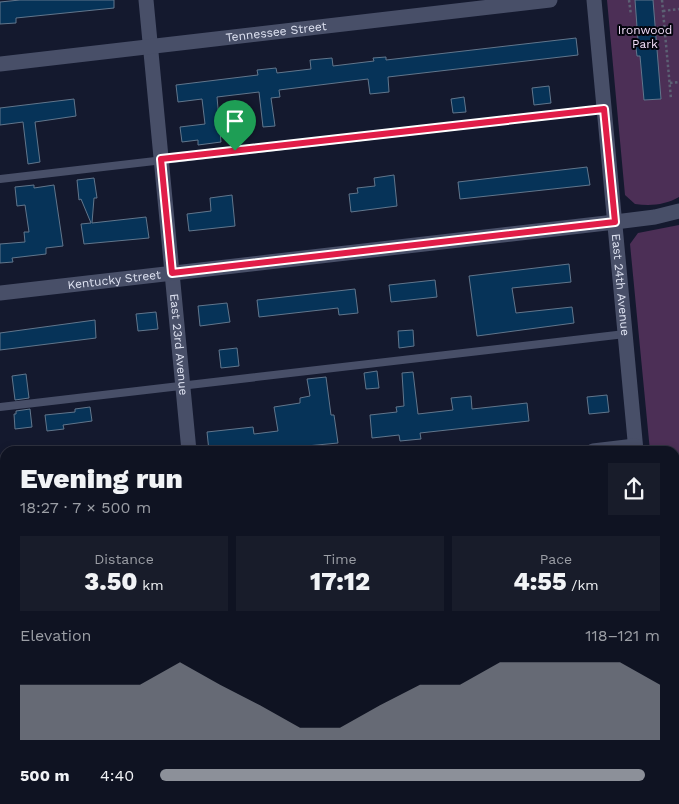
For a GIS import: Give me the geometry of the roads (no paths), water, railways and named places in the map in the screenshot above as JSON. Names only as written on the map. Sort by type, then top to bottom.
[{"type":"street","name":"East 23rd Avenue","points":[[146,0],[189,446]]},
{"type":"street","name":"Tennessee Street","points":[[0,64],[550,0]]},
{"type":"street","name":"East 24th Avenue","points":[[594,0],[636,446]]},
{"type":"street","name":"Kentucky Street","points":[[0,293],[615,222],[655,217],[679,211]]},
{"type":"lane","points":[[0,179],[604,109]]},
{"type":"lane","points":[[0,406],[625,334]]},
{"type":"park label","name":"Ironwood Park","points":[[645,37]]}]
